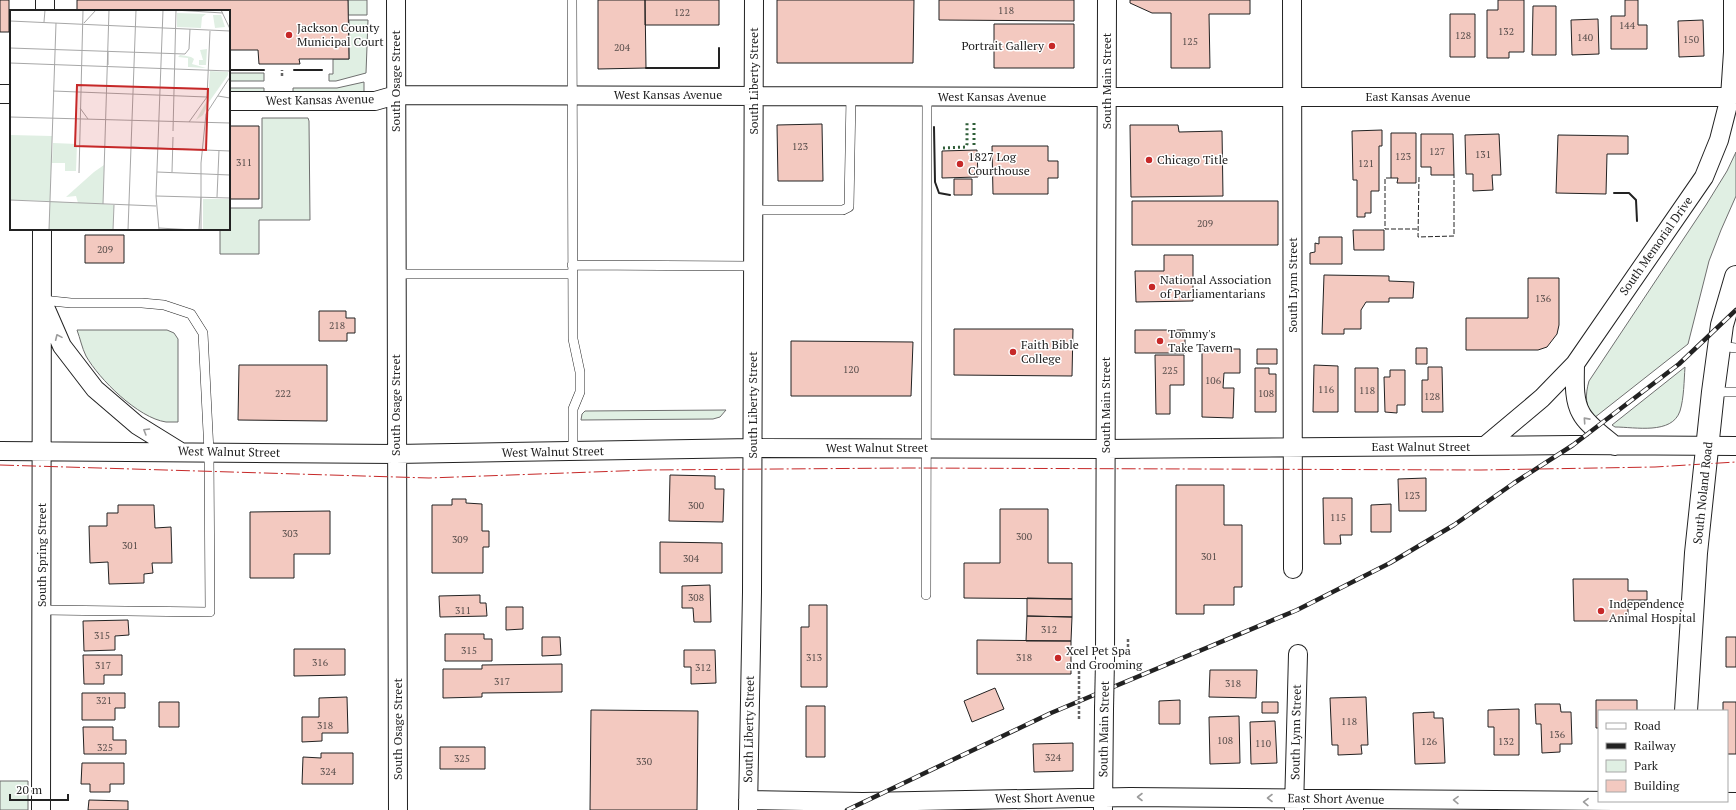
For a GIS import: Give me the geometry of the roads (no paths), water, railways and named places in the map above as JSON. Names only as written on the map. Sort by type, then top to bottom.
[{"type":"main road","name":"South Noland Road","points":[[1686,710],[1696,553],[1713,392],[1728,347],[1722,325],[1736,278]]},
{"type":"street","name":"South Osage Street","points":[[396,0],[398,810]]},
{"type":"street","name":"South Liberty Street","points":[[748,805],[753,448],[754,0]]},
{"type":"street","name":"South Main Street","points":[[1103,804],[1105,660],[1107,0]]},
{"type":"street","name":"South Lynn Street","points":[[1292,0],[1293,569]]},
{"type":"street","name":"South Memorial Drive","points":[[1485,446],[1542,398],[1575,364],[1704,177],[1719,140],[1730,97],[1733,52],[1733,0]]},
{"type":"street","name":"West Kansas Avenue","points":[[230,101],[375,101],[396,95],[1107,97]]},
{"type":"street","name":"East Kansas Avenue","points":[[1107,97],[1730,97]]},
{"type":"street","name":"South Spring Street","points":[[41,810],[43,451],[42,230]]},
{"type":"street","name":"South Spring Street","points":[[42,300],[62,346],[95,389],[137,425],[179,451]]},
{"type":"street","points":[[1575,364],[1575,393],[1581,414],[1595,429],[1615,446]]},
{"type":"street","name":"East Walnut Street","points":[[1106,449],[1736,446]]},
{"type":"street","name":"West Walnut Street","points":[[0,451],[179,451],[396,454],[753,448],[1106,449]]},
{"type":"street","name":"South Lynn Street","points":[[1294,804],[1298,654]]},
{"type":"street","name":"West Short Avenue","points":[[748,805],[863,802],[1103,804]]},
{"type":"street","name":"East Short Avenue","points":[[1103,804],[1681,804],[1736,802]]},
{"type":"lane","points":[[572,0],[573,339],[579,361],[580,372],[580,392],[573,409],[573,451]]},
{"type":"lane","points":[[753,210],[843,210],[849,207],[851,96]]},
{"type":"lane","points":[[926,97],[926,596]]},
{"type":"lane","points":[[396,274],[753,266]]},
{"type":"lane","points":[[42,300],[71,303],[142,303],[164,305],[191,314],[203,334],[209,452],[210,612],[42,610]]},
{"type":"lane","points":[[1713,392],[1736,392]]},
{"type":"railway","points":[[847,810],[1051,713],[1297,610],[1390,563],[1454,525],[1514,483],[1573,445],[1679,364],[1736,310]]},
{"type":"place","name":"Jackson County Municipal Court","points":[[289,35]]},
{"type":"place","name":"Portrait Gallery","points":[[1052,46]]},
{"type":"place","name":"Chicago Title","points":[[1149,160]]},
{"type":"place","name":"1827 Log Courthouse","points":[[960,164]]},
{"type":"place","name":"National Association of Parliamentarians","points":[[1152,287]]},
{"type":"place","name":"Tommy's Take Tavern","points":[[1160,341]]},
{"type":"place","name":"Faith Bible College","points":[[1013,352]]},
{"type":"place","name":"Independence Animal Hospital","points":[[1601,611]]},
{"type":"place","name":"Xcel Pet Spa and Grooming","points":[[1058,658]]}]
